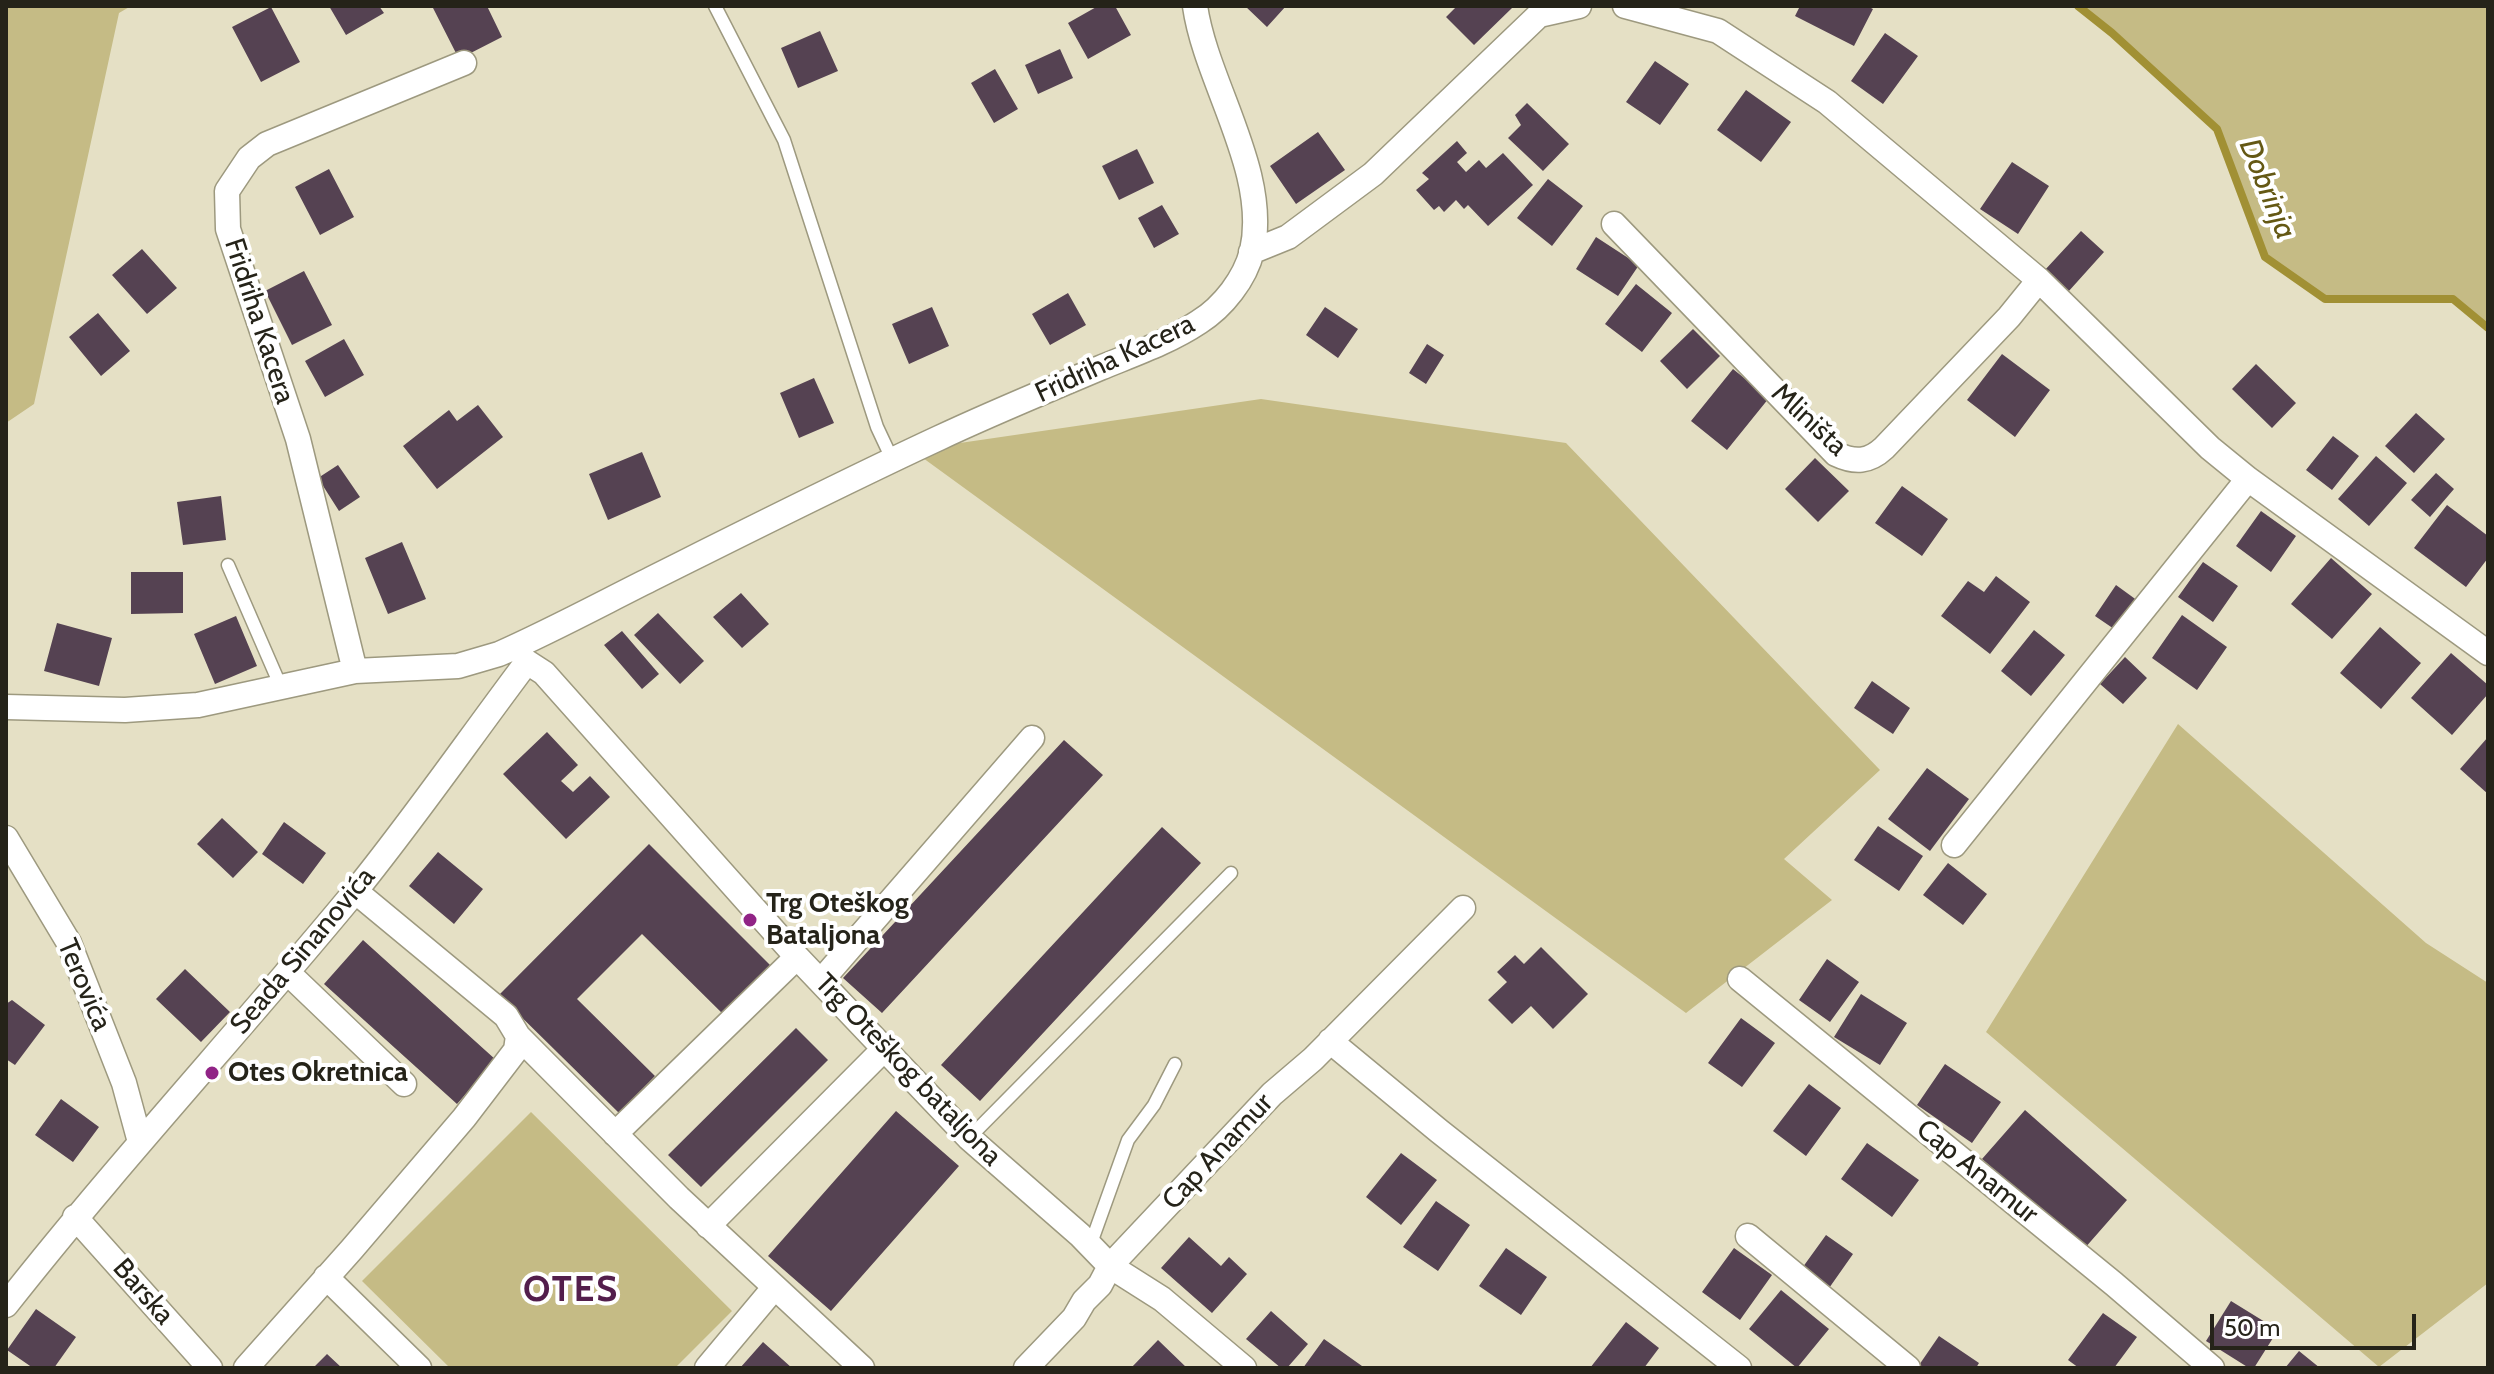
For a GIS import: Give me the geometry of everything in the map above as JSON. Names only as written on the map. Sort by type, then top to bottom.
[{"type":"street","name":"Fridriha Kacera","points":[[6,707],[125,710],[198,705],[355,671],[458,666],[526,652],[892,459],[979,419],[1169,340],[1227,298],[1242,275],[1251,252],[1254,200],[1195,6]]},
{"type":"street","points":[[1251,252],[1288,237],[1373,174],[1539,15],[1579,6]]},
{"type":"street","points":[[1625,6],[1718,31],[1827,102],[2039,280],[2210,448],[2488,653]]},
{"type":"street","name":"Fridriha Kacera","points":[[355,671],[298,439],[228,229],[227,191],[249,158],[267,144],[464,63]]},
{"type":"street","name":"Mliništa","points":[[1614,224],[1836,454],[1848,460],[1863,461],[1875,457],[2009,317],[2039,280]]},
{"type":"street","points":[[1954,845],[2248,479]]},
{"type":"street","name":"Seada Sinanovića","points":[[6,1305],[75,1217],[355,891],[526,652]]},
{"type":"street","name":"Trg Oteškog bataljona","points":[[526,652],[797,957],[969,1138],[1110,1266],[1162,1299],[1244,1368]]},
{"type":"street","points":[[821,981],[1032,738]]},
{"type":"street","name":"Terovića","points":[[6,838],[69,943],[124,1083],[140,1142]]},
{"type":"street","points":[[355,891],[506,1016],[518,1036],[708,1226],[862,1368]]},
{"type":"street","name":"Cap Anamur","points":[[1110,1266],[1272,1094],[1330,1041],[1463,908]]},
{"type":"street","points":[[615,1134],[797,957]]},
{"type":"street","points":[[287,972],[404,1084]]},
{"type":"street","name":"Cap Anamur","points":[[1740,979],[2102,1274],[2212,1368]]},
{"type":"street","points":[[246,1368],[464,1118],[509,1061],[516,1050],[518,1036]]},
{"type":"street","points":[[1330,1041],[1739,1368]]},
{"type":"street","points":[[708,1226],[884,1049]]},
{"type":"street","name":"Barska","points":[[75,1217],[210,1368]]},
{"type":"street","points":[[1748,1236],[1908,1368]]},
{"type":"street","points":[[1026,1368],[1074,1318],[1084,1301],[1100,1285],[1110,1266]]},
{"type":"street","points":[[326,1277],[419,1368]]},
{"type":"street","points":[[707,1368],[774,1288]]},
{"type":"lane","points":[[715,6],[784,140],[877,427],[892,459]]},
{"type":"lane","points":[[228,565],[281,687]]},
{"type":"lane","points":[[969,1138],[1231,873]]},
{"type":"lane","points":[[1090,1246],[1128,1140],[1154,1105],[1175,1064]]},
{"type":"shaded area","points":[[6,6],[131,6],[119,13],[34,404],[6,423]]},
{"type":"shaded area","points":[[2078,6],[2488,6],[2488,328],[2453,299],[2325,299],[2265,257],[2217,129]]},
{"type":"shaded area","points":[[1261,399],[1566,443],[1880,770],[1784,859],[1832,900],[1686,1013],[912,450]]},
{"type":"shaded area","points":[[2178,724],[2426,943],[2488,983],[2488,1283],[2379,1367],[1986,1032]]},
{"type":"shaded area","points":[[531,1112],[732,1311],[675,1368],[450,1368],[362,1281]]},
{"type":"building","points":[[329,6],[379,6],[384,13],[346,35]]},
{"type":"building","points":[[432,6],[487,6],[502,37],[459,59]]},
{"type":"building","points":[[1098,6],[1115,6],[1131,35],[1088,59],[1068,23]]},
{"type":"building","points":[[1245,6],[1286,6],[1267,27]]},
{"type":"building","points":[[1457,6],[1512,8],[1474,45],[1446,17]]},
{"type":"building","points":[[1800,6],[1867,6],[1873,9],[1854,46],[1795,16]]},
{"type":"building","points":[[271,7],[300,62],[261,82],[232,27]]},
{"type":"building","points":[[820,31],[838,71],[798,88],[781,48]]},
{"type":"building","points":[[1885,33],[1918,56],[1883,104],[1851,81]]},
{"type":"building","points":[[1060,49],[1073,78],[1038,94],[1025,65]]},
{"type":"building","points":[[1655,61],[1689,84],[1660,125],[1626,102]]},
{"type":"building","points":[[995,69],[1018,109],[994,123],[971,83]]},
{"type":"building","points":[[1746,90],[1791,122],[1761,162],[1717,130]]},
{"type":"building","points":[[1527,103],[1569,144],[1543,171],[1508,138],[1521,125],[1515,115]]},
{"type":"building","points":[[1318,132],[1345,170],[1296,204],[1270,166]]},
{"type":"building","points":[[1457,141],[1467,153],[1457,162],[1466,172],[1479,160],[1486,168],[1503,153],[1533,185],[1488,226],[1468,205],[1464,209],[1456,200],[1444,212],[1439,206],[1434,210],[1416,190],[1429,179],[1422,173]]},
{"type":"building","points":[[1137,149],[1154,183],[1119,200],[1102,166]]},
{"type":"building","points":[[2012,162],[2049,186],[2018,234],[1980,209]]},
{"type":"building","points":[[329,169],[354,217],[320,235],[295,187]]},
{"type":"building","points":[[1548,179],[1583,206],[1552,246],[1517,218]]},
{"type":"building","points":[[1162,205],[1179,234],[1154,248],[1138,218]]},
{"type":"building","points":[[2081,231],[2104,252],[2068,292],[2044,271]]},
{"type":"building","points":[[1596,237],[1639,265],[1618,296],[1576,269]]},
{"type":"building","points":[[142,249],[177,288],[147,314],[112,275]]},
{"type":"building","points":[[304,271],[332,325],[292,345],[265,291]]},
{"type":"building","points":[[1636,284],[1672,313],[1642,352],[1605,324]]},
{"type":"building","points":[[1068,293],[1086,325],[1050,345],[1032,314]]},
{"type":"building","points":[[932,307],[949,346],[909,364],[892,324]]},
{"type":"building","points":[[1325,307],[1358,329],[1338,358],[1306,335]]},
{"type":"building","points":[[98,313],[130,351],[101,376],[69,337]]},
{"type":"building","points":[[1693,329],[1720,356],[1687,389],[1660,361]]},
{"type":"building","points":[[344,339],[364,375],[325,397],[305,361]]},
{"type":"building","points":[[1427,344],[1444,355],[1426,384],[1409,373]]},
{"type":"building","points":[[2002,354],[2050,390],[2015,437],[1967,400]]},
{"type":"building","points":[[2256,364],[2296,403],[2272,428],[2232,389]]},
{"type":"building","points":[[1733,369],[1769,398],[1727,450],[1691,421]]},
{"type":"building","points":[[814,378],[834,423],[799,438],[780,393]]},
{"type":"building","points":[[478,405],[503,437],[437,489],[403,446],[449,410],[457,421]]},
{"type":"building","points":[[2416,413],[2445,439],[2414,473],[2385,446]]},
{"type":"building","points":[[2333,436],[2359,456],[2332,490],[2306,470]]},
{"type":"building","points":[[642,452],[661,497],[608,520],[589,474]]},
{"type":"building","points":[[2376,456],[2407,483],[2369,526],[2338,499]]},
{"type":"building","points":[[1815,458],[1849,491],[1818,522],[1785,489]]},
{"type":"building","points":[[338,465],[360,497],[339,511],[318,478]]},
{"type":"building","points":[[2436,473],[2454,489],[2430,517],[2411,500]]},
{"type":"building","points":[[1902,486],[1948,519],[1922,556],[1875,523]]},
{"type":"building","points":[[221,496],[226,540],[183,545],[177,502]]},
{"type":"building","points":[[2447,505],[2488,536],[2488,558],[2466,587],[2414,548]]},
{"type":"building","points":[[2261,511],[2296,536],[2271,572],[2236,546]]},
{"type":"building","points":[[402,542],[426,599],[388,614],[365,558]]},
{"type":"building","points":[[2331,558],[2372,594],[2332,639],[2291,604]]},
{"type":"building","points":[[2203,562],[2238,586],[2213,622],[2178,597]]},
{"type":"building","points":[[131,572],[183,572],[183,613],[131,614]]},
{"type":"building","points":[[1996,576],[2030,602],[1990,654],[1941,616],[1968,581],[1984,592]]},
{"type":"building","points":[[2116,585],[2138,601],[2117,631],[2095,616]]},
{"type":"building","points":[[741,593],[769,624],[742,648],[713,617]]},
{"type":"building","points":[[658,613],[704,661],[680,684],[634,635]]},
{"type":"building","points":[[2182,615],[2227,647],[2197,690],[2152,658]]},
{"type":"building","points":[[236,616],[257,666],[215,684],[194,634]]},
{"type":"building","points":[[57,623],[112,638],[99,686],[44,671]]},
{"type":"building","points":[[2380,627],[2421,663],[2381,709],[2340,673]]},
{"type":"building","points":[[2034,630],[2065,655],[2031,696],[2001,671]]},
{"type":"building","points":[[622,631],[659,674],[642,689],[604,645]]},
{"type":"building","points":[[2451,653],[2488,685],[2488,694],[2452,735],[2411,698]]},
{"type":"building","points":[[2125,657],[2147,678],[2123,704],[2100,684]]},
{"type":"building","points":[[1872,681],[1910,708],[1893,734],[1854,708]]},
{"type":"building","points":[[547,732],[578,765],[561,781],[573,792],[590,776],[610,797],[566,839],[503,774]]},
{"type":"building","points":[[2488,737],[2488,794],[2460,769]]},
{"type":"building","points":[[1064,740],[1103,775],[882,1013],[843,978]]},
{"type":"building","points":[[1927,768],[1969,799],[1930,851],[1888,819]]},
{"type":"building","points":[[222,818],[258,852],[233,878],[197,844]]},
{"type":"building","points":[[284,822],[326,853],[303,884],[262,854]]},
{"type":"building","points":[[1878,826],[1923,856],[1899,891],[1854,860]]},
{"type":"building","points":[[1162,827],[1201,863],[980,1101],[941,1065]]},
{"type":"building","points":[[649,844],[775,970],[727,1018],[642,934],[577,999],[655,1076],[619,1113],[499,995]]},
{"type":"building","points":[[438,852],[483,889],[454,924],[409,886]]},
{"type":"building","points":[[1948,863],[1987,894],[1963,925],[1923,895]]},
{"type":"building","points":[[363,940],[496,1060],[457,1104],[324,984]]},
{"type":"building","points":[[1541,947],[1588,994],[1553,1029],[1531,1006],[1512,1024],[1488,1000],[1507,982],[1497,972],[1515,955],[1524,964]]},
{"type":"building","points":[[1827,959],[1859,982],[1830,1022],[1799,1000]]},
{"type":"building","points":[[185,969],[230,1012],[201,1042],[156,999]]},
{"type":"building","points":[[1861,994],[1907,1023],[1880,1065],[1834,1037]]},
{"type":"building","points":[[12,1000],[45,1025],[15,1065],[6,1059],[6,1004]]},
{"type":"building","points":[[1741,1018],[1775,1043],[1742,1087],[1708,1063]]},
{"type":"building","points":[[796,1028],[828,1060],[701,1187],[668,1155]]},
{"type":"building","points":[[1945,1064],[2001,1102],[1972,1143],[1917,1105]]},
{"type":"building","points":[[1809,1084],[1841,1108],[1806,1156],[1773,1131]]},
{"type":"building","points":[[61,1099],[99,1127],[73,1162],[35,1135]]},
{"type":"building","points":[[2025,1110],[2127,1200],[2084,1249],[1982,1159]]},
{"type":"building","points":[[896,1111],[959,1166],[831,1311],[768,1256]]},
{"type":"building","points":[[1867,1143],[1919,1180],[1892,1217],[1841,1179]]},
{"type":"building","points":[[1401,1153],[1437,1180],[1401,1225],[1366,1197]]},
{"type":"building","points":[[1436,1201],[1470,1225],[1438,1271],[1403,1247]]},
{"type":"building","points":[[1826,1235],[1853,1254],[1827,1291],[1800,1271]]},
{"type":"building","points":[[1189,1237],[1221,1266],[1229,1257],[1247,1274],[1212,1313],[1161,1268]]},
{"type":"building","points":[[1506,1248],[1547,1277],[1521,1315],[1479,1286]]},
{"type":"building","points":[[1734,1248],[1772,1275],[1740,1320],[1702,1292]]},
{"type":"building","points":[[1781,1290],[1829,1329],[1797,1368],[1749,1329]]},
{"type":"building","points":[[2231,1301],[2278,1330],[2254,1368],[2249,1368],[2206,1341]]},
{"type":"building","points":[[36,1309],[76,1337],[54,1368],[33,1368],[7,1350]]},
{"type":"building","points":[[1271,1311],[1308,1344],[1287,1368],[1281,1368],[1246,1339]]},
{"type":"building","points":[[2103,1313],[2137,1337],[2114,1368],[2079,1368],[2068,1360]]},
{"type":"building","points":[[1626,1322],[1659,1348],[1644,1368],[1590,1368]]},
{"type":"building","points":[[1939,1336],[1979,1363],[1976,1368],[1917,1368]]},
{"type":"building","points":[[1324,1339],[1362,1366],[1361,1368],[1303,1368]]},
{"type":"building","points":[[1158,1340],[1187,1368],[1131,1368]]},
{"type":"building","points":[[763,1342],[792,1368],[740,1368]]},
{"type":"building","points":[[2299,1351],[2320,1368],[2285,1368]]},
{"type":"building","points":[[327,1354],[342,1368],[313,1368]]},
{"type":"waterway","name":"Dobrinja","points":[[2078,6],[2217,129],[2265,257],[2325,299],[2453,299],[2488,328]]},
{"type":"place","name":"Trg Oteškog Bataljona","points":[[750,920]]},
{"type":"place","name":"Otes Okretnica","points":[[212,1073]]},
{"type":"district","name":"OTES","points":[[571,1290]]}]
